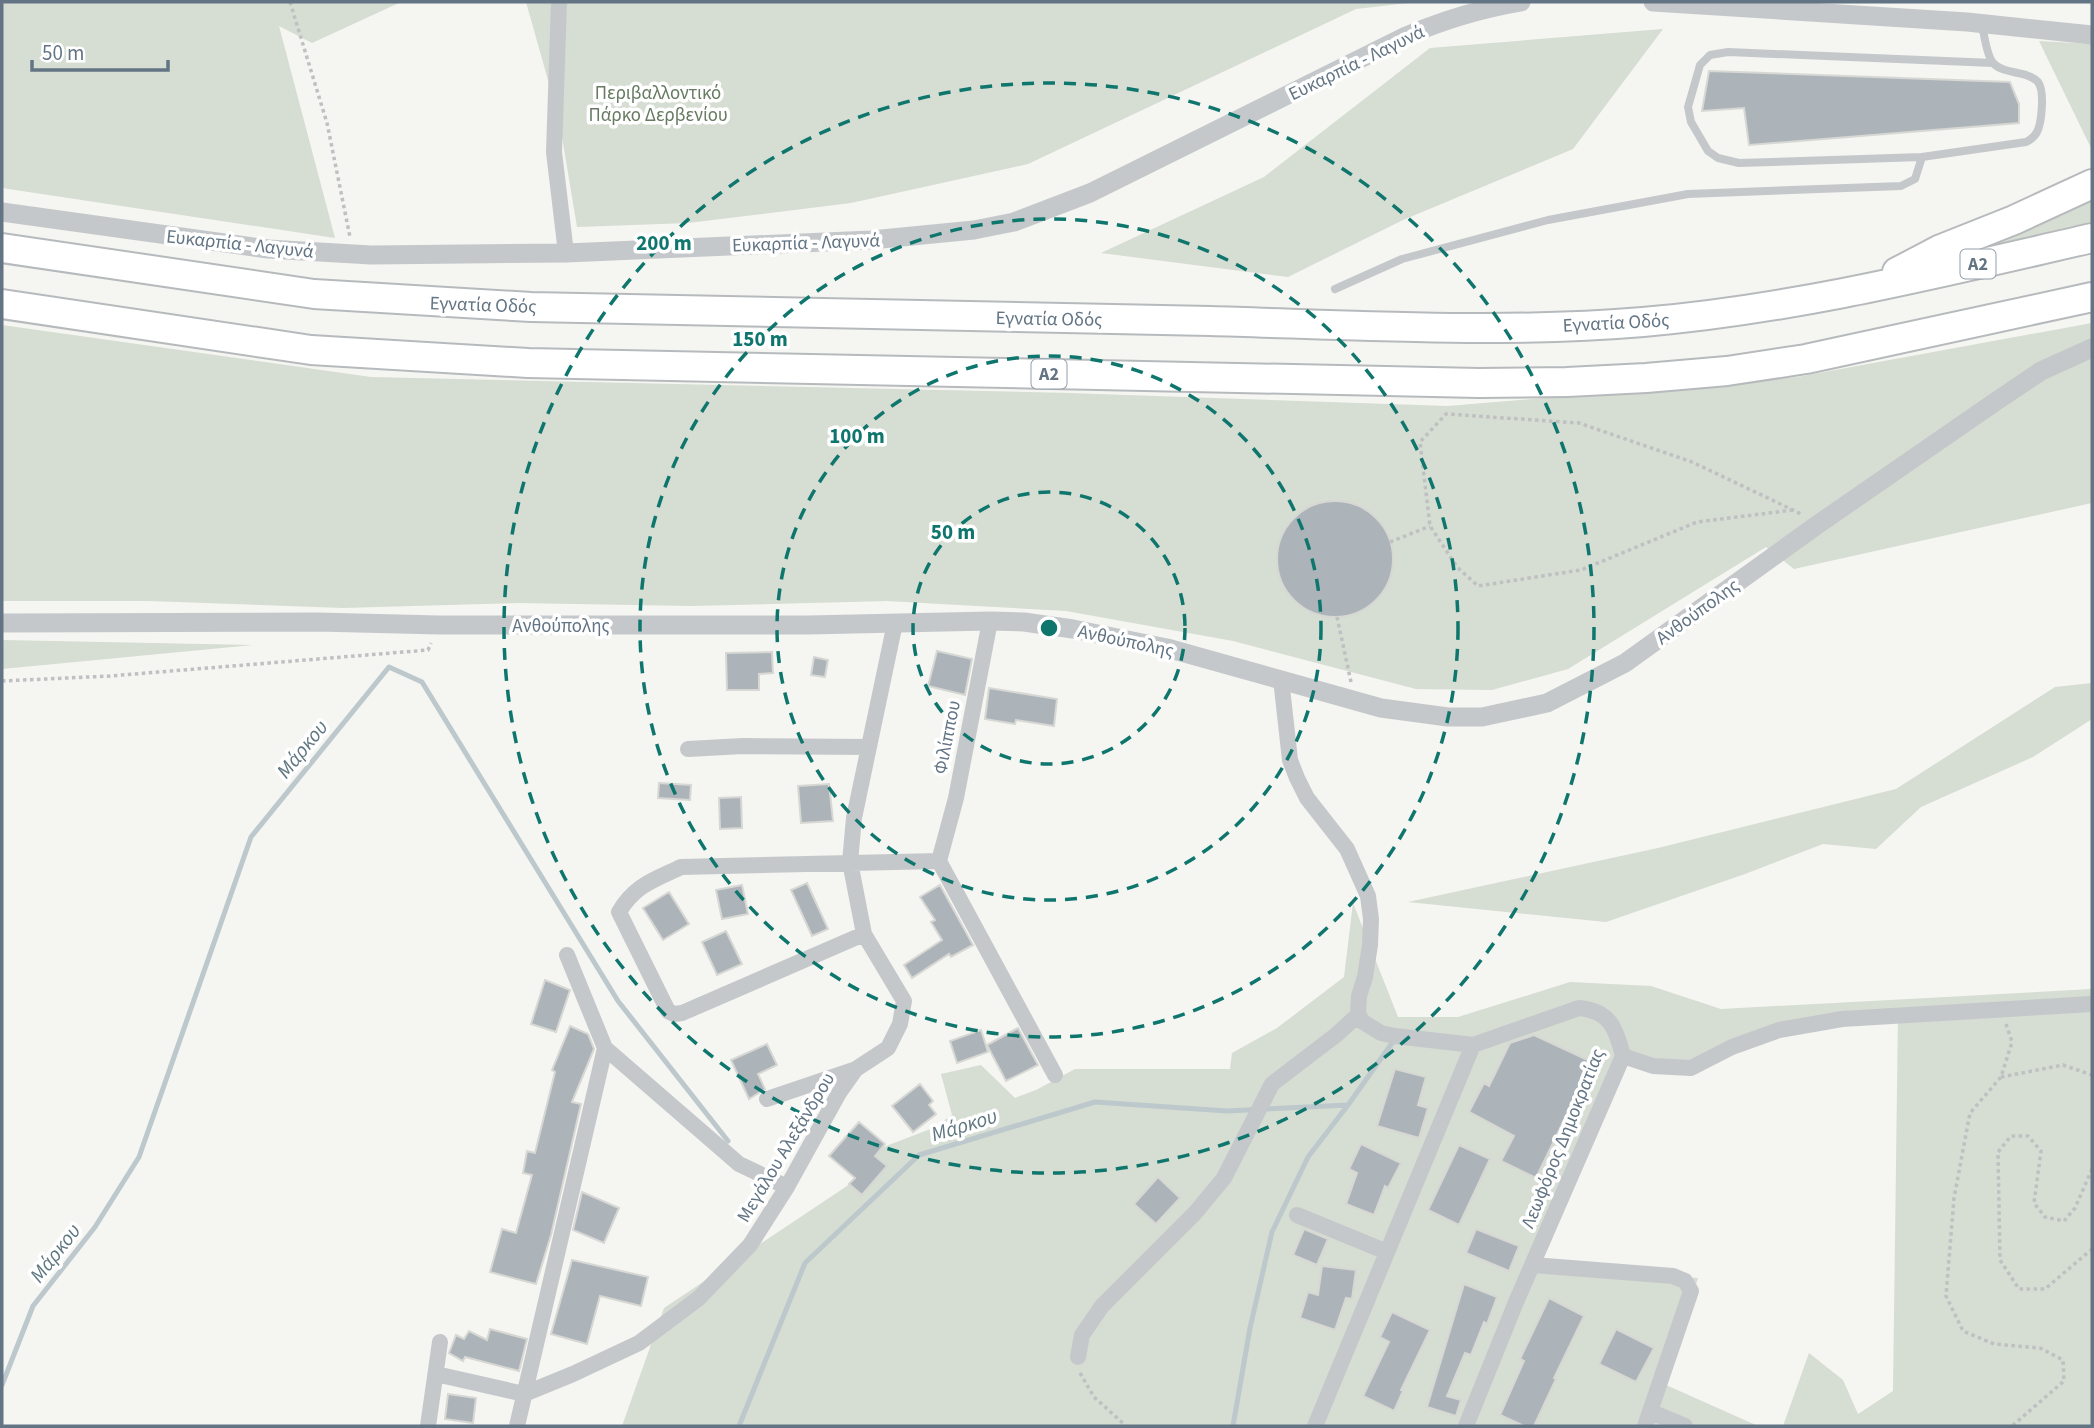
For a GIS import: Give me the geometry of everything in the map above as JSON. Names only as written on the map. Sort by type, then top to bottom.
[{"type":"highway","points":[[1864,290],[1941,248],[2014,220],[2092,184]]},
{"type":"highway","name":"Εγνατία Οδός","points":[[2,248],[314,294],[545,307],[1477,327],[1639,323],[1721,315],[1864,290],[2092,238]]},
{"type":"highway","name":"Α2","points":[[2,304],[311,350],[422,357],[556,363],[1479,383],[1646,379],[1727,371],[1871,346],[2092,297]]},
{"type":"street","points":[[559,2],[554,152],[566,253]]},
{"type":"street","name":"Ευκαρπία - Λαγυνά","points":[[2,212],[268,249],[353,254],[488,256],[566,253],[871,240],[974,230],[1014,222],[1090,192],[1444,19],[1521,2]]},
{"type":"street","points":[[1653,2],[1982,23],[2092,35]]},
{"type":"street","name":"Ανθούπολης","points":[[2,623],[317,622],[439,625],[990,621],[1073,629],[1118,637],[1281,678],[1381,708],[1448,717],[1482,718],[1547,703],[1625,663],[1817,525],[2041,371],[2092,348]]},
{"type":"street","name":"Φιλίππου","points":[[939,861],[956,798],[990,621]]},
{"type":"street","name":"Μεγάλου Αλεξάνδρου","points":[[524,1394],[639,1343],[699,1298],[750,1245],[788,1187],[833,1103],[856,1069],[888,1048],[900,1024],[904,1001],[864,934],[850,862],[854,818],[895,623]]},
{"type":"street","points":[[1078,1357],[1082,1335],[1102,1306],[1195,1213],[1224,1178],[1272,1084],[1358,1015],[1359,996],[1370,945],[1368,896],[1347,849],[1307,798],[1294,769],[1287,737],[1281,678]]},
{"type":"street","points":[[688,749],[743,746],[869,747]]},
{"type":"street","points":[[864,934],[682,1013],[674,1014],[668,1011],[619,912],[626,900],[642,885],[681,867],[939,861],[1055,1075]]},
{"type":"street","points":[[567,954],[605,1048],[739,1164],[788,1187]]},
{"type":"street","points":[[1623,1056],[1653,1066],[1691,1068],[1732,1047],[1779,1030],[1842,1019],[2092,1004]]},
{"type":"street","name":"Λεωφόρος Δημοκρατίας","points":[[1358,1015],[1370,1028],[1381,1033],[1473,1045],[1579,1008],[1594,1009],[1617,1032],[1623,1056],[1466,1426]]},
{"type":"street","points":[[1315,1426],[1473,1045]]},
{"type":"street","points":[[517,1426],[605,1048]]},
{"type":"street","points":[[767,1100],[856,1069]]},
{"type":"street","points":[[1297,1215],[1388,1252]]},
{"type":"street","points":[[1533,1265],[1673,1276],[1685,1281],[1691,1291],[1686,1312],[1648,1419],[1685,1426]]},
{"type":"street","points":[[428,1426],[440,1342]]},
{"type":"street","points":[[436,1374],[524,1394]]},
{"type":"lane","points":[[1982,23],[1993,63]]},
{"type":"lane","points":[[1728,52],[1993,63],[2034,79],[2041,87],[2040,116],[2035,136],[2026,142],[1922,157],[1739,163],[1718,158],[1709,151],[1691,122],[1688,107],[1700,65],[1710,55],[1728,52]]},
{"type":"lane","points":[[1335,289],[1415,255],[1548,220],[1688,194],[1907,185],[1918,174],[1922,157]]},
{"type":"path","points":[[290,2],[327,123],[353,254]]},
{"type":"path","points":[[1793,510],[1697,522],[1581,570],[1478,586],[1457,567],[1430,526],[1420,442],[1446,414],[1579,423],[1692,462],[1793,510],[1817,525]]},
{"type":"path","points":[[1390,542],[1430,526]]},
{"type":"path","points":[[1337,617],[1355,701]]},
{"type":"path","points":[[2,681],[110,676],[428,650],[439,625]]},
{"type":"path","points":[[1980,1011],[2006,1024],[2012,1042],[2001,1077],[1970,1113],[1954,1198],[1946,1296],[1963,1331],[1994,1344],[2040,1348],[2063,1360],[2064,1381],[2012,1426]]},
{"type":"path","points":[[2001,1077],[2063,1065],[2092,1075]]},
{"type":"path","points":[[2092,1169],[2075,1208],[2064,1221],[2045,1217],[2034,1203],[2041,1151],[2028,1136],[2011,1136],[1997,1152],[2000,1260],[2019,1289],[2045,1289],[2092,1249]]},
{"type":"path","points":[[1078,1357],[1079,1371],[1094,1397],[1126,1426]]},
{"type":"green space","points":[[2,2],[401,2],[312,43],[279,26],[335,238],[2,188]]},
{"type":"green space","name":"Περιβαλλοντικό Πάρκο Δερβενίου","points":[[526,2],[1417,2],[1356,9],[1028,164],[851,203],[688,223],[577,227],[559,119]]},
{"type":"green space","points":[[1663,29],[1573,149],[1403,220],[1288,277],[1101,253],[1264,177],[1430,48]]},
{"type":"green space","points":[[2039,41],[2092,44],[2092,150]]},
{"type":"green space","points":[[2092,195],[2092,223],[1993,245]]},
{"type":"green space","points":[[2092,323],[2092,503],[1794,569],[1766,547],[1568,669],[1492,690],[1416,689],[1233,641],[1066,611],[887,601],[691,606],[520,603],[343,608],[149,601],[2,601],[2,325],[371,377],[1069,393],[1448,406],[1797,377]]},
{"type":"green space","points":[[2,640],[253,645],[2,669]]},
{"type":"green space","points":[[2092,683],[2092,719],[2033,757],[1921,807],[1876,849],[1823,844],[1606,922],[1408,902],[1658,848],[1896,789],[2055,687]]},
{"type":"green space","points":[[1353,903],[1398,1017],[1458,1017],[1570,982],[1651,986],[1721,1009],[2092,989],[2092,1426],[1783,1426],[1809,1353],[1843,1380],[1858,1414],[1893,1391],[1898,1015],[1779,1030],[1691,1068],[1623,1056],[1534,1265],[1698,1278],[1666,1385],[1758,1426],[622,1426],[664,1308],[847,1186],[881,1148],[933,1128],[952,1115],[941,1074],[981,1065],[1015,1098],[1075,1069],[1230,1069],[1232,1053],[1277,1028],[1344,977]]},
{"type":"building","points":[[1709,71],[2010,82],[2019,104],[2019,123],[1749,145],[1744,108],[1702,111]]},
{"type":"building","points":[[1335,501],[1357,506],[1376,518],[1388,537],[1393,559],[1388,581],[1376,600],[1357,612],[1335,617],[1313,612],[1294,600],[1282,581],[1277,559],[1282,537],[1294,518],[1313,506]]},
{"type":"building","points":[[937,651],[972,659],[965,695],[928,686]]},
{"type":"building","points":[[772,652],[773,673],[759,674],[759,690],[727,690],[726,653]]},
{"type":"building","points":[[814,657],[828,660],[825,677],[811,675]]},
{"type":"building","points":[[989,688],[1057,699],[1054,726],[1016,720],[1015,724],[985,719]]},
{"type":"building","points":[[659,783],[691,785],[690,800],[658,798]]},
{"type":"building","points":[[829,784],[833,821],[801,823],[798,786]]},
{"type":"building","points":[[741,797],[742,828],[720,829],[719,798]]},
{"type":"building","points":[[807,883],[828,929],[812,936],[791,890]]},
{"type":"building","points":[[742,885],[748,914],[722,919],[716,890]]},
{"type":"building","points":[[940,885],[973,945],[951,957],[949,954],[912,978],[904,965],[942,940],[931,922],[935,920],[920,897]]},
{"type":"building","points":[[669,892],[689,924],[663,940],[643,908]]},
{"type":"building","points":[[726,931],[742,964],[717,975],[702,942]]},
{"type":"building","points":[[545,980],[570,990],[556,1032],[531,1024]]},
{"type":"building","points":[[570,1026],[588,1034],[594,1049],[572,1102],[581,1104],[551,1235],[536,1284],[490,1272],[502,1229],[516,1233],[532,1175],[523,1173],[527,1151],[535,1153],[555,1072],[552,1070]]},
{"type":"building","points":[[1018,1028],[1038,1065],[1006,1081],[987,1045]]},
{"type":"building","points":[[981,1030],[988,1052],[957,1063],[950,1041]]},
{"type":"building","points":[[1534,1035],[1592,1062],[1577,1092],[1588,1097],[1574,1125],[1564,1120],[1536,1178],[1501,1161],[1514,1136],[1469,1112],[1484,1083],[1489,1086],[1510,1043]]},
{"type":"building","points":[[767,1044],[777,1065],[758,1074],[765,1089],[749,1099],[731,1060]]},
{"type":"building","points":[[1395,1069],[1426,1077],[1418,1105],[1428,1108],[1419,1138],[1377,1126]]},
{"type":"building","points":[[920,1084],[933,1101],[929,1105],[936,1114],[913,1132],[892,1106]]},
{"type":"building","points":[[859,1122],[885,1144],[875,1156],[887,1166],[862,1195],[849,1184],[855,1178],[829,1156]]},
{"type":"building","points":[[1361,1144],[1401,1163],[1388,1188],[1385,1186],[1374,1215],[1346,1204],[1357,1173],[1349,1169]]},
{"type":"building","points":[[1459,1145],[1490,1159],[1459,1225],[1428,1210]]},
{"type":"building","points":[[1158,1177],[1180,1198],[1156,1224],[1134,1204]]},
{"type":"building","points":[[582,1192],[619,1208],[604,1243],[573,1230]]},
{"type":"building","points":[[1304,1229],[1328,1239],[1317,1265],[1293,1255]]},
{"type":"building","points":[[1476,1229],[1519,1246],[1509,1271],[1466,1253]]},
{"type":"building","points":[[572,1260],[648,1277],[641,1306],[600,1296],[587,1344],[551,1334]]},
{"type":"building","points":[[1322,1266],[1356,1270],[1352,1299],[1346,1298],[1335,1330],[1300,1318],[1308,1292],[1318,1295]]},
{"type":"building","points":[[1464,1284],[1497,1297],[1471,1355],[1465,1353],[1447,1396],[1461,1400],[1456,1416],[1427,1407]]},
{"type":"building","points":[[1549,1298],[1584,1316],[1534,1426],[1524,1426],[1500,1415],[1524,1361],[1520,1359]]},
{"type":"building","points":[[1392,1312],[1430,1330],[1401,1390],[1403,1391],[1394,1411],[1363,1396],[1389,1342],[1380,1337]]},
{"type":"building","points":[[490,1329],[527,1339],[519,1371],[465,1357],[463,1361],[449,1353],[456,1335],[464,1339],[469,1331],[487,1340]]},
{"type":"building","points":[[1616,1329],[1654,1348],[1636,1382],[1599,1364]]},
{"type":"building","points":[[448,1394],[476,1398],[473,1423],[445,1419]]},
{"type":"waterway","name":"Μάρκου","points":[[2,1385],[33,1306],[95,1227],[139,1157],[251,837],[389,667],[422,682],[618,1001],[728,1141]]},
{"type":"waterway","name":"Μάρκου","points":[[739,1426],[805,1263],[919,1155],[1095,1102],[1227,1111],[1348,1105],[1392,1043]]},
{"type":"waterway","name":"Μάρκου","points":[[1233,1426],[1250,1328],[1272,1232],[1308,1157],[1348,1105]]}]
